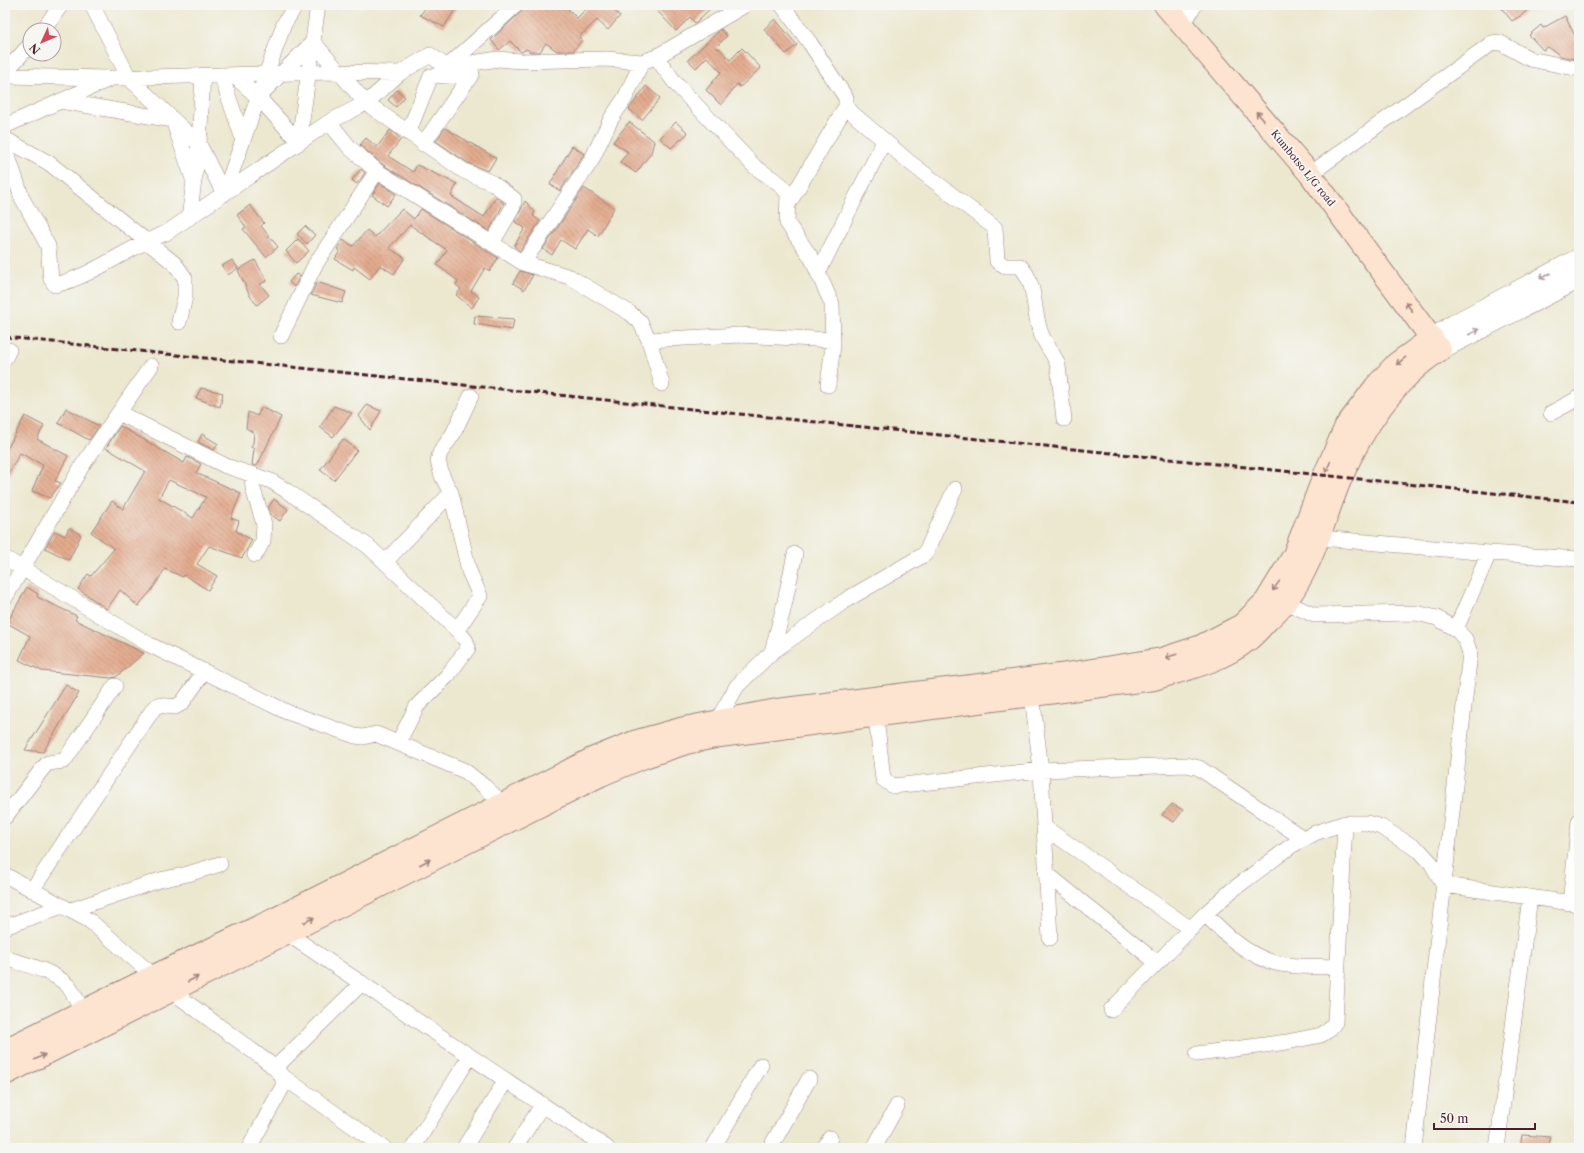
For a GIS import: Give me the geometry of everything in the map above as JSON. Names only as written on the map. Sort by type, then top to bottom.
[{"type":"main road","name":"Kumbotso L/G road","points":[[1165,5],[1310,174],[1436,344]]},
{"type":"main road","points":[[5,1074],[285,932],[595,778],[644,757],[686,743],[720,736],[876,717],[1154,679],[1209,663],[1248,640],[1285,602],[1298,582],[1324,476],[1346,426],[1376,386],[1396,364],[1436,344]]},
{"type":"main road","points":[[5,1050],[154,976],[275,919],[592,759],[637,741],[684,728],[777,710],[953,689],[1084,671],[1162,659],[1199,647],[1242,625],[1266,601],[1291,562],[1310,537]]},
{"type":"street","points":[[49,22],[61,5]]},
{"type":"street","points":[[92,5],[129,78],[199,144],[224,194]]},
{"type":"street","points":[[224,194],[284,24],[296,5]]},
{"type":"street","points":[[299,142],[318,5]]},
{"type":"street","points":[[447,67],[516,5]]},
{"type":"street","points":[[5,147],[22,198],[48,246],[51,279],[55,285],[71,281],[147,240],[166,234],[329,122],[366,103],[400,73],[430,55],[447,67],[498,59],[606,59],[642,62],[656,57],[745,5]]},
{"type":"street","points":[[782,5],[810,43],[846,98],[846,106],[789,203]]},
{"type":"street","points":[[1182,25],[1196,5]]},
{"type":"street","points":[[258,98],[313,42]]},
{"type":"street","points":[[313,42],[366,103],[464,171],[492,183],[514,199],[513,207],[492,243]]},
{"type":"street","points":[[1310,174],[1492,43],[1499,42],[1530,59],[1579,70]]},
{"type":"street","points":[[5,72],[22,54]]},
{"type":"street","points":[[656,57],[676,84],[755,167],[780,184],[788,194],[789,203],[787,224],[811,257],[832,304],[833,340],[828,385]]},
{"type":"street","points":[[523,263],[591,161],[611,119],[625,98],[642,62]]},
{"type":"street","points":[[5,76],[129,78],[309,72],[400,73]]},
{"type":"street","points":[[408,133],[431,76],[472,74],[423,144]]},
{"type":"street","points":[[189,218],[199,144],[203,75]]},
{"type":"street","points":[[227,75],[258,98],[299,142]]},
{"type":"street","points":[[227,75],[243,139]]},
{"type":"street","points":[[5,126],[112,78]]},
{"type":"street","points":[[60,101],[173,120]]},
{"type":"street","points":[[846,106],[852,113],[908,161],[995,228],[997,261],[1005,266],[1020,266],[1025,271],[1029,281],[1042,336],[1056,358],[1064,419]]},
{"type":"street","points":[[173,120],[194,182]]},
{"type":"street","points":[[329,122],[350,148],[377,171],[523,263],[570,277],[595,290],[640,322],[649,340],[662,384]]},
{"type":"street","points":[[5,139],[49,163],[147,240],[175,264],[185,278],[185,297],[180,322]]},
{"type":"street","points":[[818,273],[884,141]]},
{"type":"street","points":[[280,336],[315,265],[377,171]]},
{"type":"street","points":[[1436,344],[1454,324],[1579,258]]},
{"type":"street","points":[[1436,344],[1579,279]]},
{"type":"street","points":[[649,340],[739,335],[833,340]]},
{"type":"street","points":[[5,598],[82,466],[150,366]]},
{"type":"street","points":[[458,632],[462,623],[480,596],[469,572],[451,493],[442,476],[438,461],[440,453],[453,434],[471,396]]},
{"type":"street","points":[[1551,413],[1579,398]]},
{"type":"street","points":[[119,413],[226,466],[271,481],[328,517],[368,546],[458,632],[466,642],[468,648],[466,652],[448,674],[417,706],[398,743]]},
{"type":"street","points":[[252,474],[253,489],[264,524],[263,541],[255,555]]},
{"type":"street","points":[[717,721],[737,686],[772,652],[846,600],[925,554],[955,489]]},
{"type":"street","points":[[385,562],[451,493]]},
{"type":"street","points":[[1310,537],[1489,553],[1579,559]]},
{"type":"street","points":[[1456,629],[1489,553]]},
{"type":"street","points":[[772,652],[784,606],[794,554]]},
{"type":"street","points":[[5,558],[150,645],[204,672],[287,712],[355,736],[363,737],[376,734],[465,771],[486,787],[503,804]]},
{"type":"street","points":[[1285,602],[1314,615],[1416,612],[1437,618],[1456,629],[1465,639],[1470,653],[1414,1148]]},
{"type":"street","points":[[32,890],[154,708],[158,705],[175,707],[182,703],[204,672]]},
{"type":"street","points":[[5,817],[48,763],[64,761],[115,686]]},
{"type":"street","points":[[1032,695],[1041,770],[1046,872],[1050,912],[1050,938]]},
{"type":"street","points":[[876,717],[883,779],[893,786],[1041,770],[1187,765],[1199,768],[1304,840]]},
{"type":"street","points":[[1444,885],[1574,903],[1579,821]]},
{"type":"street","points":[[1111,1010],[1205,914],[1231,891],[1291,846],[1345,823],[1367,823],[1381,827],[1420,851],[1431,863],[1444,885]]},
{"type":"street","points":[[1197,1054],[1287,1042],[1321,1035],[1329,1030],[1335,1022],[1345,823]]},
{"type":"street","points":[[1044,827],[1191,929]]},
{"type":"street","points":[[5,927],[160,880],[220,864]]},
{"type":"street","points":[[1046,872],[1157,963]]},
{"type":"street","points":[[5,875],[90,921],[170,990],[278,1072],[384,1148]]},
{"type":"street","points":[[1497,1148],[1530,897]]},
{"type":"street","points":[[1205,914],[1228,938],[1254,954],[1271,962],[1337,967]]},
{"type":"street","points":[[285,932],[607,1148]]},
{"type":"street","points":[[5,958],[53,974],[62,980],[69,987],[83,1011]]},
{"type":"street","points":[[278,1072],[362,983]]},
{"type":"street","points":[[413,1148],[470,1056]]},
{"type":"street","points":[[713,1148],[761,1065]]},
{"type":"street","points":[[249,1148],[283,1086],[284,1080],[278,1072]]},
{"type":"street","points":[[770,1148],[809,1079]]},
{"type":"street","points":[[464,1148],[506,1080]]},
{"type":"street","points":[[515,1148],[542,1105]]},
{"type":"street","points":[[874,1148],[897,1106]]},
{"type":"building","points":[[428,5],[458,5],[444,27],[420,15]]},
{"type":"building","points":[[528,5],[564,5],[577,18],[590,5],[608,5],[620,16],[608,30],[597,20],[579,37],[582,40],[573,51],[557,51],[546,43],[540,52],[530,52],[527,49],[521,52],[510,41],[499,50],[491,40]]},
{"type":"building","points":[[652,5],[714,5],[695,23],[690,17],[676,31]]},
{"type":"building","points":[[1499,5],[1533,5],[1522,15],[1512,21]]},
{"type":"building","points":[[1565,16],[1579,44],[1579,60],[1561,56],[1548,47],[1543,50],[1529,35],[1541,25],[1543,28]]},
{"type":"building","points":[[775,19],[797,45],[786,54],[764,29]]},
{"type":"building","points":[[721,29],[727,36],[716,47],[718,49],[719,48],[730,60],[742,48],[761,68],[740,87],[737,84],[721,105],[706,90],[721,72],[707,57],[696,68],[688,60]]},
{"type":"building","points":[[646,86],[660,98],[642,120],[629,109]]},
{"type":"building","points":[[397,90],[405,97],[396,107],[388,100]]},
{"type":"building","points":[[629,122],[654,141],[651,153],[636,173],[620,162],[628,152],[613,142]]},
{"type":"building","points":[[676,122],[688,133],[671,148],[660,138]]},
{"type":"building","points":[[445,128],[496,158],[488,171],[468,163],[436,141]]},
{"type":"building","points":[[390,130],[401,139],[388,156],[413,172],[417,165],[457,184],[451,196],[484,217],[496,197],[504,203],[489,231],[382,164],[360,145],[366,138],[377,147]]},
{"type":"building","points":[[572,146],[584,154],[560,191],[550,184]]},
{"type":"building","points":[[361,169],[365,173],[357,184],[352,180]]},
{"type":"building","points":[[380,183],[396,194],[387,206],[372,195]]},
{"type":"building","points":[[584,188],[614,208],[598,236],[588,229],[575,249],[561,240],[552,255],[543,249]]},
{"type":"building","points":[[525,201],[535,212],[533,216],[540,221],[520,251],[514,246],[525,228],[515,222]]},
{"type":"building","points":[[250,205],[264,223],[261,226],[278,247],[266,257],[243,229],[246,227],[237,215]]},
{"type":"building","points":[[402,209],[414,219],[421,209],[498,258],[490,271],[485,268],[471,291],[479,297],[472,308],[456,295],[461,289],[456,285],[458,281],[437,265],[447,250],[410,225],[389,248],[405,258],[394,274],[380,265],[370,279],[354,267],[353,270],[335,259],[340,251],[337,249],[343,240],[353,246],[367,230],[375,237]]},
{"type":"building","points":[[305,226],[315,235],[307,244],[297,234]]},
{"type":"building","points":[[298,239],[309,251],[296,263],[286,251]]},
{"type":"building","points":[[232,260],[238,268],[228,275],[222,266]]},
{"type":"building","points":[[255,260],[267,281],[260,284],[269,295],[257,305],[250,296],[238,270]]},
{"type":"building","points":[[520,271],[533,275],[524,290],[513,283]]},
{"type":"building","points":[[296,274],[300,276],[294,287],[289,282]]},
{"type":"building","points":[[317,282],[346,292],[342,303],[311,295]]},
{"type":"building","points":[[475,316],[514,319],[512,330],[474,324]]},
{"type":"building","points":[[201,388],[223,393],[220,407],[196,398]]},
{"type":"building","points":[[367,405],[381,411],[370,430],[359,416]]},
{"type":"building","points":[[334,406],[352,413],[333,437],[320,427]]},
{"type":"building","points":[[262,407],[281,417],[257,466],[252,465],[254,449],[251,447],[254,433],[246,428],[248,412],[257,416]]},
{"type":"building","points":[[66,408],[99,426],[89,440],[58,423]]},
{"type":"building","points":[[25,416],[44,426],[37,439],[68,456],[55,481],[61,483],[50,498],[32,491],[43,465],[20,453],[5,480],[5,453]]},
{"type":"building","points":[[120,426],[184,463],[187,457],[201,464],[196,473],[241,493],[231,518],[239,521],[236,531],[252,540],[242,558],[209,546],[197,564],[217,576],[208,590],[184,575],[183,577],[165,569],[151,591],[138,606],[120,590],[107,609],[78,589],[88,574],[91,576],[114,549],[91,532],[112,501],[123,509],[145,471],[106,448]],"holes":[[[169,480],[206,497],[193,518],[159,498]]]},
{"type":"building","points":[[202,434],[218,444],[214,450],[198,442]]},
{"type":"building","points":[[343,439],[357,450],[334,480],[320,470]]},
{"type":"building","points":[[274,499],[288,509],[280,521],[270,514],[268,508]]},
{"type":"building","points":[[69,528],[81,535],[69,560],[45,548],[55,531],[65,536]]},
{"type":"building","points":[[27,587],[38,594],[37,597],[77,616],[75,620],[144,653],[116,677],[111,678],[42,671],[19,660],[30,636],[7,623]]},
{"type":"building","points":[[66,685],[79,693],[43,752],[25,750]]},
{"type":"building","points":[[1172,804],[1183,810],[1174,822],[1162,815]]},
{"type":"building","points":[[1522,1135],[1551,1137],[1548,1148],[1520,1148]]},
{"type":"railway","points":[[5,337],[1579,502]]}]
